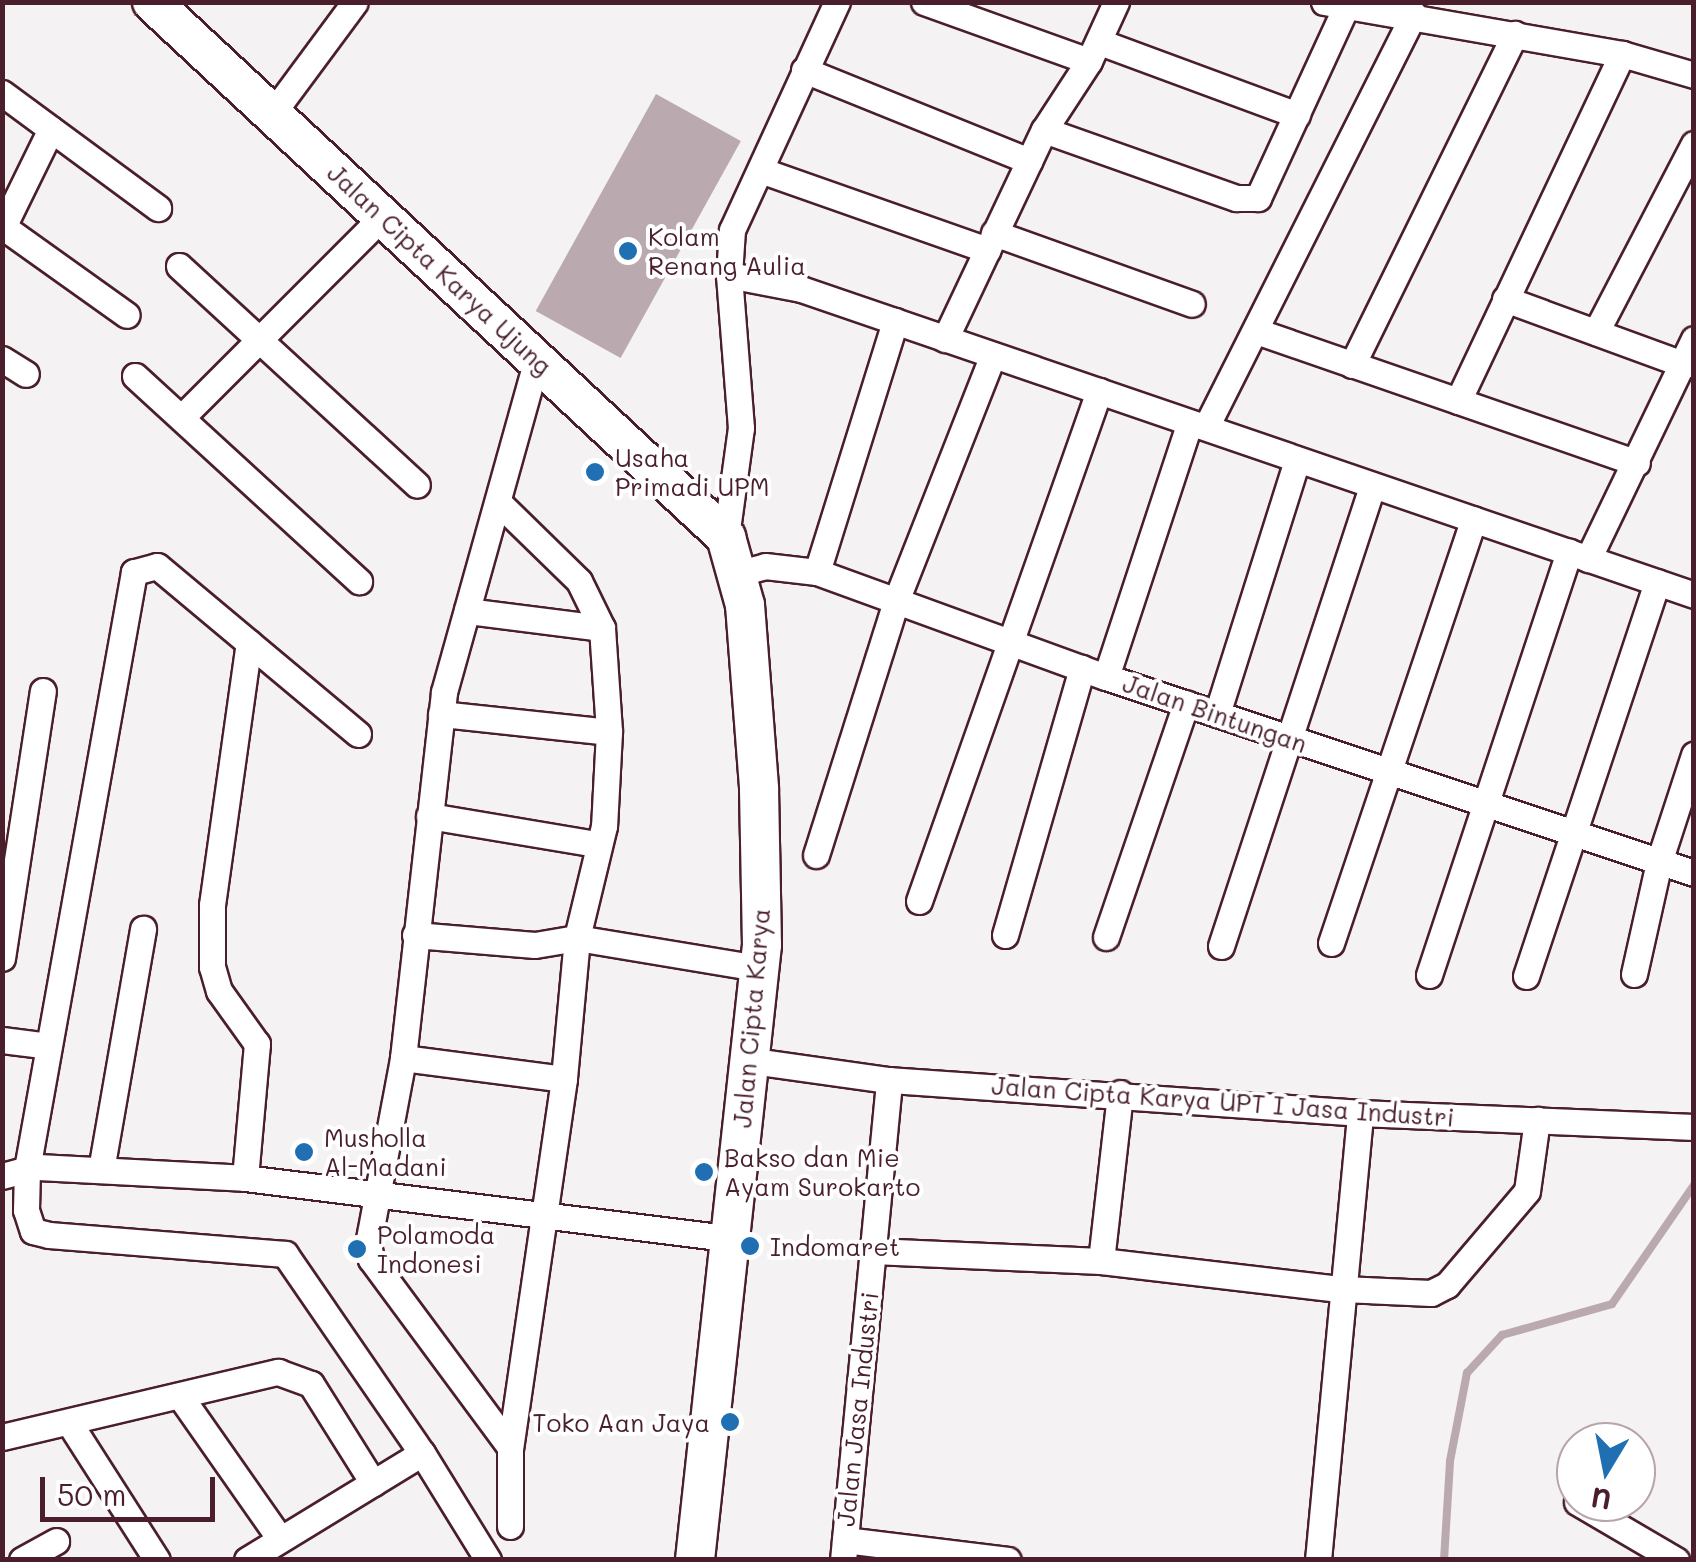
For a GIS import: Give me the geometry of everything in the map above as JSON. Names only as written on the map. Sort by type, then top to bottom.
[{"type":"main road","name":"Jalan Cipta Karya Ujung","points":[[152,2],[726,536]]},
{"type":"main road","name":"Jalan Cipta Karya","points":[[695,1560],[753,1061],[759,968],[759,780],[745,605],[726,536]]},
{"type":"street","points":[[272,114],[355,2]]},
{"type":"street","points":[[726,536],[741,428],[729,275],[732,230],[837,2]]},
{"type":"street","points":[[924,2],[1297,115]]},
{"type":"street","points":[[946,339],[1044,130],[1094,51],[1116,2]]},
{"type":"street","points":[[1044,130],[1236,198],[1258,198],[1297,115],[1335,6],[1414,14],[1622,54],[1694,74]]},
{"type":"street","points":[[1005,935],[1094,672],[1197,425],[1256,330],[1414,14]]},
{"type":"street","points":[[1352,365],[1515,34]]},
{"type":"street","points":[[1458,402],[1622,54]]},
{"type":"street","points":[[804,70],[1030,161]]},
{"type":"street","points":[[2,93],[158,208]]},
{"type":"street","points":[[51,129],[3,227],[127,315]]},
{"type":"street","points":[[1596,332],[1694,144]]},
{"type":"street","points":[[762,170],[1192,304]]},
{"type":"street","points":[[182,417],[383,216]]},
{"type":"street","points":[[179,266],[416,485]]},
{"type":"street","points":[[729,275],[801,289],[1579,556],[1692,591]]},
{"type":"street","points":[[1505,299],[1685,366]]},
{"type":"street","points":[[816,572],[895,322]]},
{"type":"street","points":[[1256,330],[1636,463]]},
{"type":"street","points":[[1428,974],[1485,806],[1579,556],[1636,463],[1685,366],[1694,339]]},
{"type":"street","points":[[816,855],[896,601],[993,355]]},
{"type":"street","points":[[2,358],[26,374]]},
{"type":"street","points":[[510,1446],[372,1258],[368,1244],[382,1194],[402,1058],[442,714],[466,612],[533,374]]},
{"type":"street","points":[[135,376],[359,581]]},
{"type":"street","points":[[919,901],[1099,391]]},
{"type":"street","points":[[1217,714],[1297,460]]},
{"type":"street","points":[[1221,946],[1373,485]]},
{"type":"street","points":[[498,502],[580,581],[602,628],[609,732],[604,826],[596,844],[576,938],[564,1078],[510,1446],[510,1526]]},
{"type":"street","points":[[1331,943],[1474,519]]},
{"type":"street","points":[[358,734],[157,566],[134,572],[48,1046],[15,1173],[26,1210],[39,1233],[284,1254],[422,1454],[482,1557]]},
{"type":"street","name":"Jalan Bintungan","points":[[736,574],[765,566],[816,572],[1094,672],[1573,836],[1694,873]]},
{"type":"street","points":[[1526,976],[1657,582]]},
{"type":"street","points":[[466,612],[602,628]]},
{"type":"street","points":[[245,1178],[257,1044],[219,990],[212,967],[212,904],[249,642]]},
{"type":"street","points":[[2,958],[43,691]]},
{"type":"street","points":[[1106,938],[1186,703]]},
{"type":"street","points":[[442,714],[609,732]]},
{"type":"street","points":[[1634,974],[1659,862],[1694,755]]},
{"type":"street","points":[[429,816],[596,844]]},
{"type":"street","points":[[101,1170],[144,929]]},
{"type":"street","points":[[415,935],[535,946],[576,938],[759,968]]},
{"type":"street","points":[[2,1040],[48,1046]]},
{"type":"street","points":[[402,1058],[564,1078]]},
{"type":"street","name":"Jalan Cipta Karya UPT I Jasa Industri","points":[[753,1061],[889,1080],[1360,1112],[1694,1127]]},
{"type":"street","name":"Jalan Jasa Industri","points":[[844,1550],[889,1080]]},
{"type":"street","points":[[1102,1261],[1120,1093]]},
{"type":"street","points":[[1318,1560],[1360,1112]]},
{"type":"street","points":[[873,1252],[1102,1261],[1341,1289],[1431,1293],[1448,1284],[1527,1191],[1537,1120]]},
{"type":"street","points":[[15,1173],[101,1170],[245,1178],[730,1238]]},
{"type":"street","points":[[2,1437],[278,1372],[293,1374],[310,1384],[373,1483]]},
{"type":"street","points":[[180,1396],[280,1540]]},
{"type":"street","points":[[70,1424],[157,1560]]},
{"type":"street","points":[[247,1560],[422,1454]]},
{"type":"street","points":[[1611,1522],[1676,1560]]},
{"type":"street","points":[[22,1560],[56,1541]]},
{"type":"street","points":[[844,1550],[1008,1560]]},
{"type":"shaded area","name":"Kolam Renang Aulia","points":[[656,94],[741,141],[621,358],[536,311]]},
{"type":"waterway","points":[[1444,1560],[1450,1461],[1467,1373],[1502,1335],[1612,1304],[1694,1185]]},
{"type":"place","name":"Kolam Renang Aulia","points":[[628,251]]},
{"type":"place","name":"Usaha Primadi UPM","points":[[595,472]]},
{"type":"place","name":"Musholla Al-Madani","points":[[304,1152]]},
{"type":"place","name":"Bakso dan Mie Ayam Surokarto","points":[[704,1172]]},
{"type":"place","name":"Indomaret","points":[[750,1246]]},
{"type":"place","name":"Polamoda Indonesi","points":[[357,1249]]},
{"type":"place","name":"Toko Aan Jaya","points":[[730,1422]]}]
